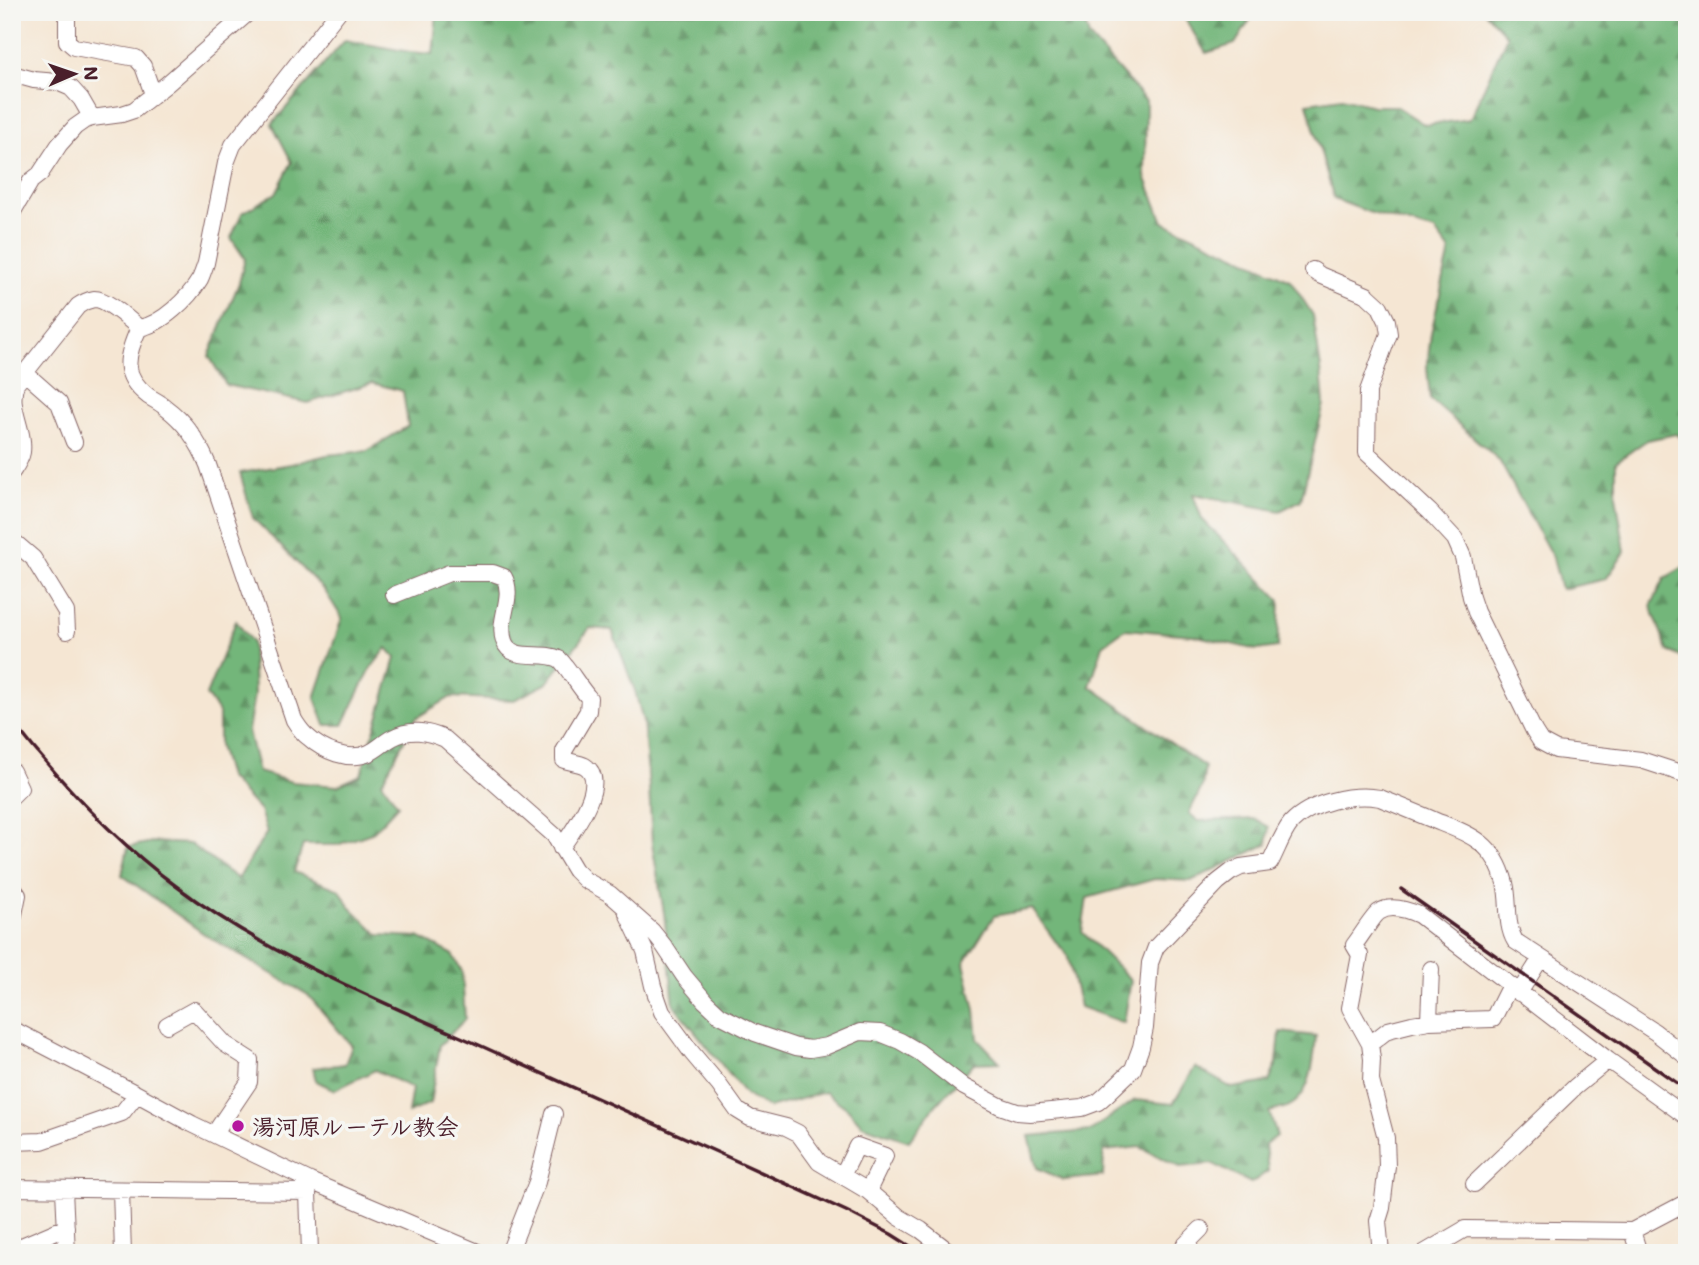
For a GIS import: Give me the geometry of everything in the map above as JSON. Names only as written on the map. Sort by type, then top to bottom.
[{"type":"street","points":[[68,12],[67,41],[74,47],[136,58],[143,66],[153,94]]},
{"type":"street","points":[[12,213],[31,180],[40,174],[75,127],[92,118],[134,110],[249,12]]},
{"type":"street","points":[[12,472],[22,454],[13,402],[16,384],[78,306],[94,299],[103,302],[139,328],[149,327],[188,294],[200,278],[206,263],[226,163],[233,145],[338,12]]},
{"type":"street","points":[[12,74],[57,82],[71,88],[92,118]]},
{"type":"street","points":[[1313,270],[1367,295],[1380,307],[1387,321],[1389,334],[1368,391],[1367,453],[1455,539],[1463,557],[1476,612],[1541,742],[1556,750],[1641,760],[1687,775]]},
{"type":"street","points":[[139,328],[129,361],[133,383],[166,407],[201,448],[290,710],[305,735],[326,749],[344,755],[359,756],[410,731],[429,732],[445,739],[554,835],[575,870],[585,880],[610,894],[658,939],[705,1002],[720,1015],[755,1033],[810,1049],[827,1046],[860,1032],[880,1033],[919,1052],[964,1087],[1000,1107],[1017,1112],[1082,1108],[1098,1102],[1133,1069],[1145,1028],[1150,963],[1156,947],[1218,882],[1231,872],[1241,867],[1270,863],[1289,825],[1301,814],[1325,802],[1366,796],[1380,798],[1473,836],[1493,854],[1500,866],[1508,892],[1511,934],[1515,941],[1655,1032],[1687,1057]]},
{"type":"street","points":[[25,373],[59,403],[74,442]]},
{"type":"street","points":[[12,540],[33,558],[66,612],[66,631]]},
{"type":"street","points":[[394,595],[449,573],[493,573],[504,576],[508,590],[501,631],[505,645],[517,653],[559,659],[589,698],[588,710],[564,751],[564,761],[580,764],[591,772],[593,793],[561,848]]},
{"type":"street","points":[[12,771],[20,788],[12,796]]},
{"type":"street","points":[[12,887],[18,895],[12,924]]},
{"type":"street","points":[[623,905],[645,951],[662,1012],[737,1110],[750,1118],[786,1127],[798,1133],[819,1162],[868,1191],[899,1217],[951,1253]]},
{"type":"street","points":[[1381,1253],[1378,1221],[1387,1166],[1386,1138],[1371,1082],[1370,1044],[1350,1008],[1360,955],[1354,946],[1379,912],[1394,908],[1407,909],[1419,915],[1687,1117]]},
{"type":"street","points":[[1370,1044],[1388,1030],[1429,1021],[1493,1019],[1541,958]]},
{"type":"street","points":[[1429,1021],[1431,969]]},
{"type":"street","points":[[167,1025],[194,1010],[225,1044],[250,1060],[249,1082],[214,1134]]},
{"type":"street","points":[[12,1029],[309,1186],[480,1253]]},
{"type":"street","points":[[1474,1184],[1575,1087],[1608,1060]]},
{"type":"street","points":[[12,1142],[42,1140],[122,1113],[137,1094]]},
{"type":"street","points":[[509,1253],[537,1182],[554,1114]]},
{"type":"street","points":[[842,1176],[857,1146],[885,1156],[868,1191]]},
{"type":"street","points":[[12,1188],[121,1190],[309,1186]]},
{"type":"street","points":[[309,1186],[310,1253]]},
{"type":"street","points":[[64,1190],[67,1253]]},
{"type":"street","points":[[121,1190],[123,1253]]},
{"type":"street","points":[[1424,1253],[1465,1229],[1632,1231],[1687,1202]]},
{"type":"street","points":[[12,1251],[66,1227]]},
{"type":"street","points":[[1180,1253],[1184,1245],[1201,1229]]},
{"type":"street","points":[[1632,1231],[1639,1253]]},
{"type":"green space","points":[[437,12],[1082,12],[1089,37],[1146,101],[1145,176],[1163,222],[1290,280],[1313,315],[1324,404],[1301,500],[1280,511],[1193,494],[1202,519],[1280,600],[1278,647],[1257,650],[1193,635],[1125,629],[1103,645],[1090,686],[1205,767],[1202,787],[1189,813],[1198,821],[1255,819],[1269,827],[1267,844],[1191,881],[1155,879],[1087,898],[1082,932],[1131,980],[1124,1023],[1080,1007],[1067,954],[1032,909],[994,916],[964,963],[975,1010],[978,1039],[1000,1062],[974,1063],[935,1106],[909,1141],[862,1125],[848,1109],[825,1092],[769,1108],[746,1095],[674,1005],[664,913],[652,844],[643,721],[635,691],[612,630],[590,628],[546,684],[514,700],[451,697],[416,718],[382,782],[398,805],[372,833],[337,845],[303,845],[294,872],[340,890],[350,907],[379,935],[418,937],[452,954],[462,971],[465,1019],[440,1045],[430,1103],[408,1113],[412,1088],[375,1070],[335,1090],[316,1081],[313,1068],[345,1064],[352,1046],[308,995],[207,936],[122,875],[128,847],[152,842],[190,844],[238,879],[267,832],[260,811],[228,777],[219,746],[219,713],[206,695],[236,621],[252,642],[254,695],[248,731],[258,772],[292,782],[337,786],[361,775],[396,658],[387,648],[371,668],[343,725],[325,725],[315,698],[342,618],[325,591],[253,518],[240,473],[327,455],[367,451],[408,426],[403,391],[372,383],[308,403],[226,385],[209,356],[239,283],[245,259],[231,238],[242,213],[276,193],[292,162],[272,124],[345,40],[433,54]]},
{"type":"green space","points":[[1181,12],[1255,12],[1235,44],[1206,53]]},
{"type":"green space","points":[[1485,12],[1687,12],[1687,440],[1676,434],[1647,440],[1616,462],[1616,495],[1625,552],[1606,579],[1561,589],[1553,558],[1499,460],[1430,399],[1427,367],[1431,333],[1450,251],[1435,231],[1368,212],[1334,199],[1307,103],[1342,98],[1373,106],[1396,106],[1425,125],[1470,119],[1507,36]]},
{"type":"green space","points":[[1687,565],[1687,660],[1668,651],[1651,606],[1665,578]]},
{"type":"green space","points":[[1280,1032],[1316,1036],[1313,1064],[1308,1084],[1298,1099],[1289,1106],[1269,1112],[1277,1136],[1265,1145],[1268,1171],[1251,1183],[1213,1164],[1180,1167],[1140,1147],[1104,1151],[1103,1176],[1064,1180],[1037,1168],[1029,1136],[1090,1131],[1135,1100],[1173,1104],[1195,1067],[1232,1088],[1269,1082],[1277,1063]]},
{"type":"railway","points":[[12,721],[69,788],[131,849],[176,886],[247,933],[362,993],[846,1211],[921,1253]]},
{"type":"railway","points":[[1401,889],[1687,1090]]},
{"type":"place","name":"湯河原ルーテル教会","points":[[238,1126]]}]
